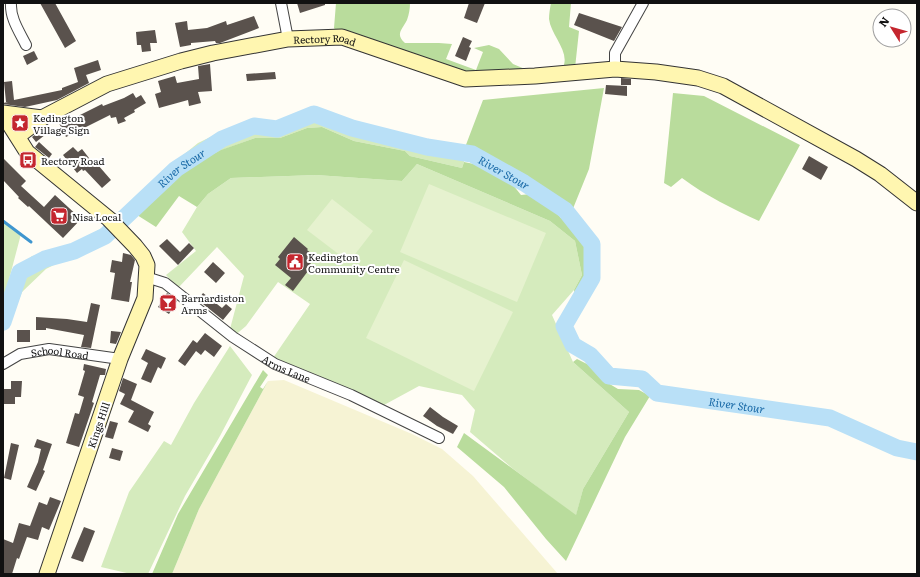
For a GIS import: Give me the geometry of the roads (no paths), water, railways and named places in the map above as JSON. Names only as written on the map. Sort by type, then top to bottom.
[{"type":"street","points":[[10,3],[10,10],[13,19],[26,45]]},
{"type":"street","points":[[281,3],[288,39]]},
{"type":"street","points":[[615,69],[615,53],[643,3]]},
{"type":"street","name":"Rectory Road","points":[[18,136],[42,118],[107,84],[200,56],[288,39],[342,37],[465,79],[535,76],[615,69],[656,72],[698,78],[723,86],[862,162],[917,203]]},
{"type":"street","points":[[3,114],[42,118]]},
{"type":"street","name":"Kings Hill","points":[[3,114],[27,152],[123,232],[143,256],[147,265],[145,298],[120,359],[47,574]]},
{"type":"street","name":"Arms Lane","points":[[146,277],[165,283],[233,337],[275,364],[351,395],[439,438]]},
{"type":"street","name":"School Road","points":[[3,364],[20,354],[49,349],[120,359]]},
{"type":"waterway","name":"River Stour","points":[[3,322],[20,272],[45,259],[74,251],[105,236],[176,169],[222,139],[254,126],[277,129],[314,114],[352,128],[427,147],[472,154],[524,183],[565,210],[592,244],[592,278],[564,326],[573,345],[590,355],[609,376],[642,379],[657,393],[830,418],[897,448],[917,452]]},
{"type":"waterway","points":[[3,221],[31,242]]},
{"type":"place","name":"Kedington Village Sign","points":[[20,123]]},
{"type":"place","name":"Rectory Road","points":[[28,160]]},
{"type":"place","name":"Nisa Local","points":[[59,216]]},
{"type":"place","name":"Kedington Community Centre","points":[[295,262]]},
{"type":"place","name":"Barnardiston Arms","points":[[168,303]]}]
